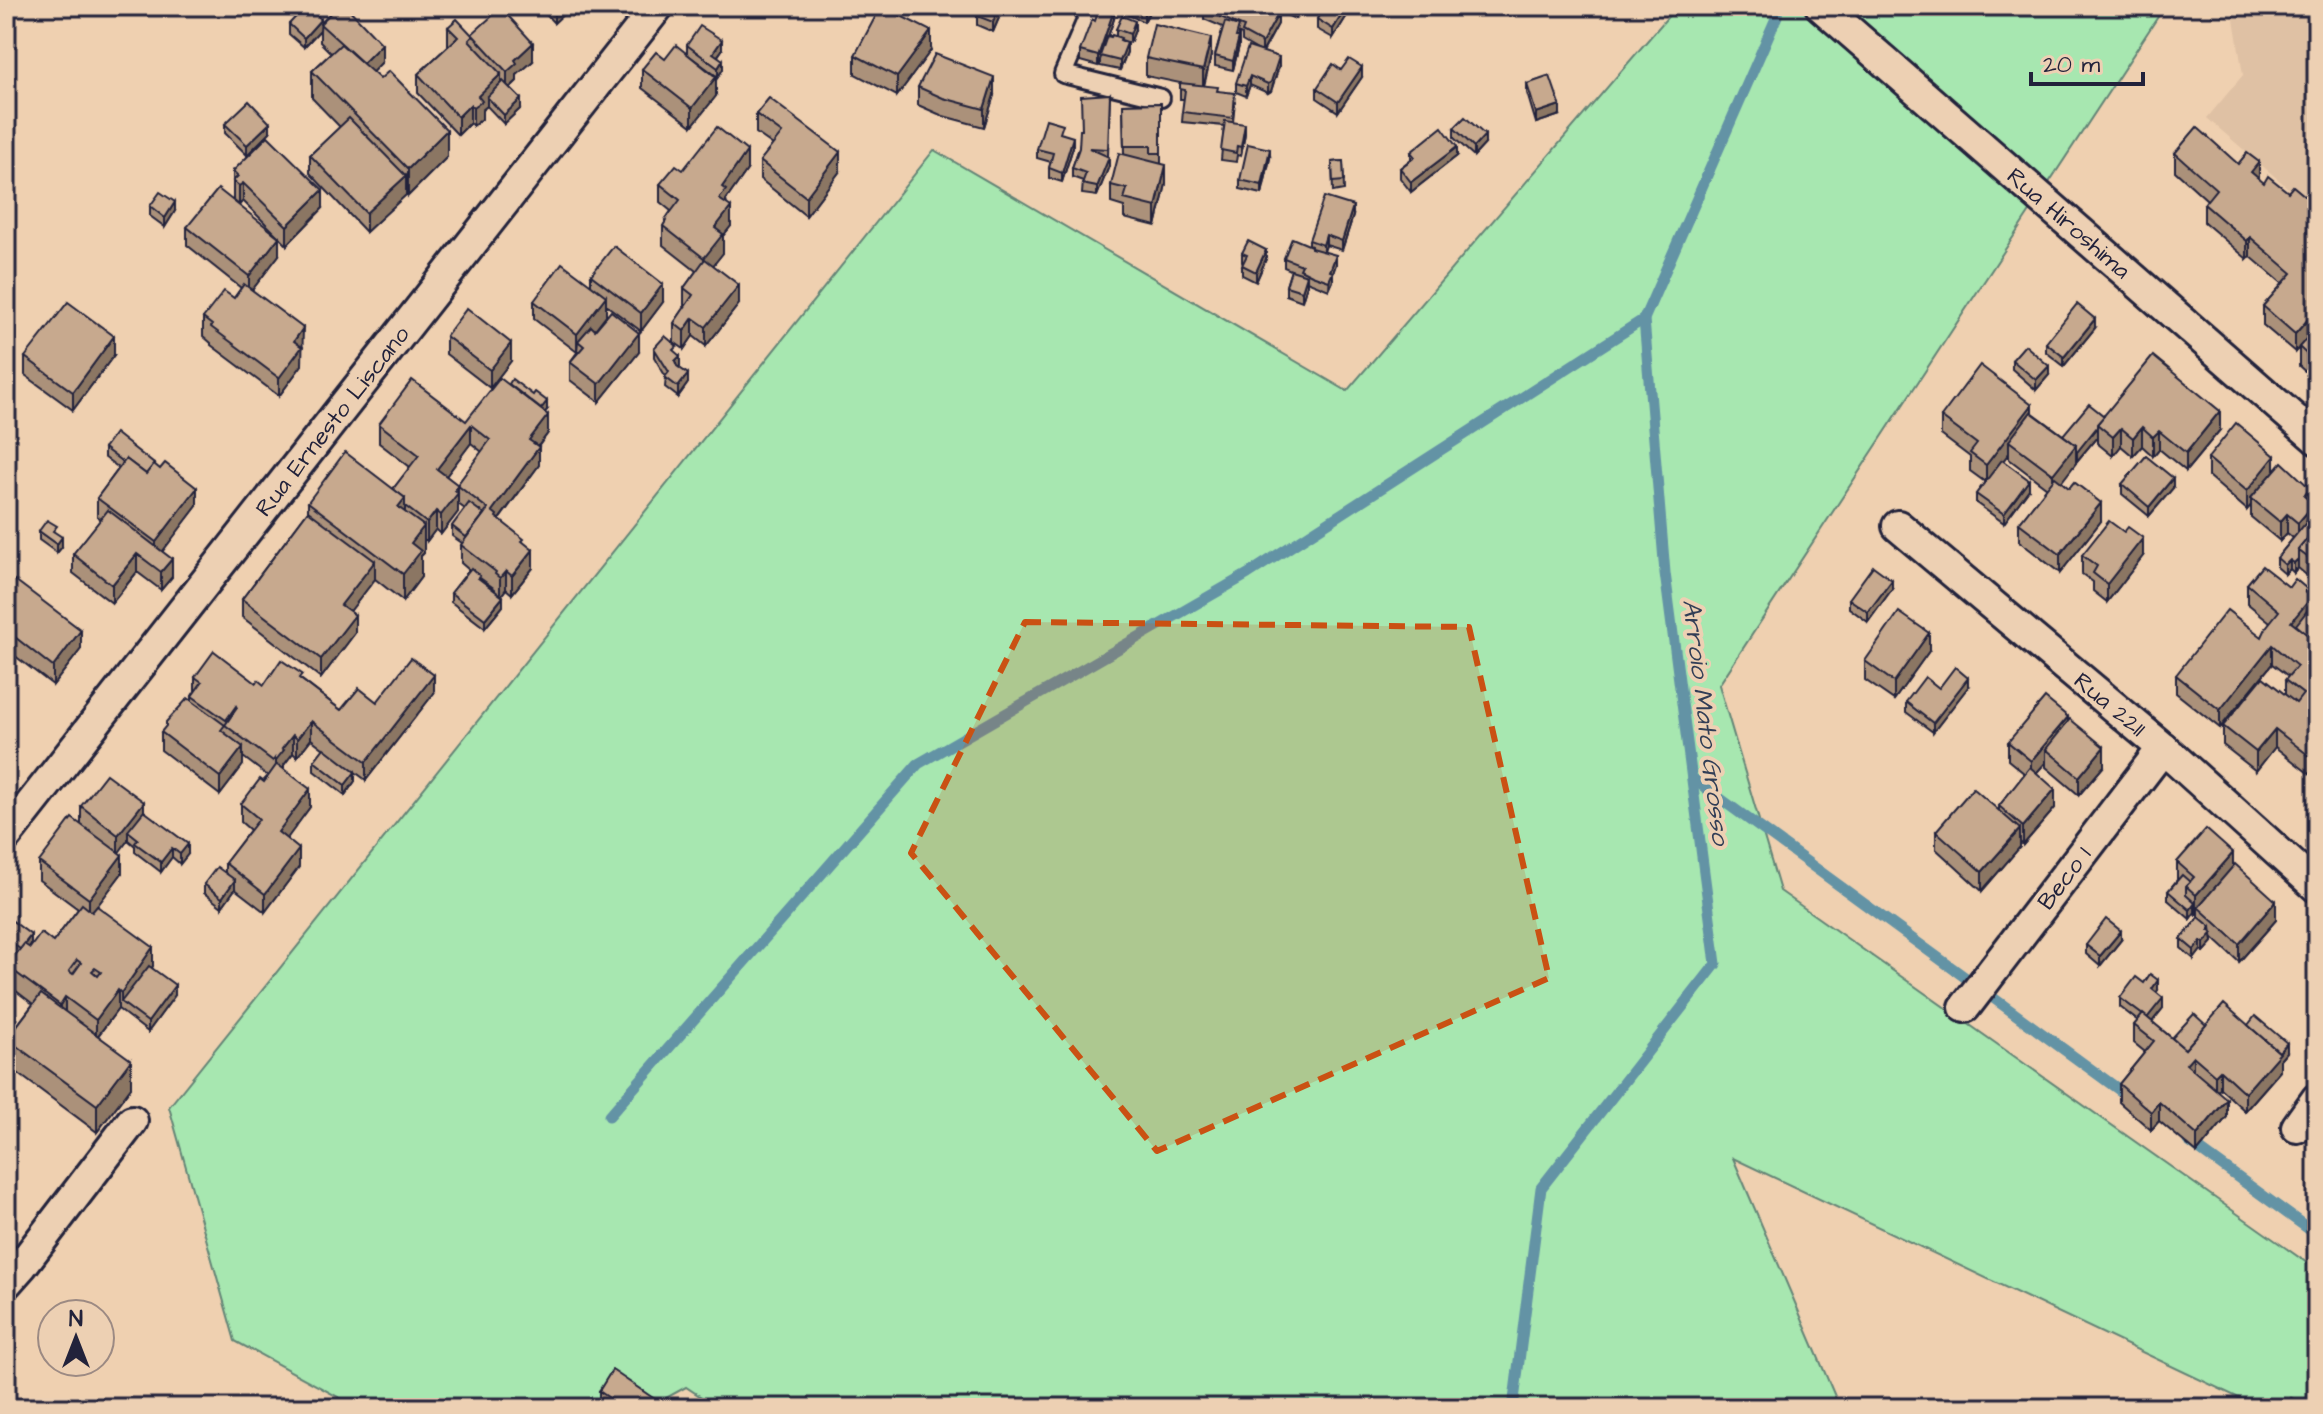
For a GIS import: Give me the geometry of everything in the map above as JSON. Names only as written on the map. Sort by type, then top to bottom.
[{"type":"street","name":"Rua Ernesto Liscano","points":[[6,836],[658,6]]},
{"type":"street","name":"Rua Hiroshima","points":[[1821,6],[2317,439]]},
{"type":"street","name":"Rua 2211","points":[[1898,526],[2163,748],[2317,887]]},
{"type":"street","name":"Beco 1","points":[[1965,1007],[2163,748]]},
{"type":"street","points":[[2297,1127],[2317,1099]]},
{"type":"street","points":[[6,1283],[132,1121]]},
{"type":"lane","points":[[1092,6],[1063,74],[1161,98]]},
{"type":"highlighted area","points":[[1025,622],[1469,627],[1549,978],[1157,1151],[911,853]]},
{"type":"shaded area","points":[[2232,6],[2317,6],[2317,213],[2207,118],[2243,75]]},
{"type":"green space","points":[[1677,6],[2165,6],[1719,685],[1780,891],[2317,1270],[2317,1408],[2260,1408],[1733,1158],[1840,1408],[718,1408],[686,1387],[648,1408],[358,1408],[235,1341],[169,1107],[934,150],[1347,391]]},
{"type":"building","points":[[306,6],[321,19],[304,38],[289,24]]},
{"type":"building","points":[[337,6],[346,6],[382,44],[363,63],[320,24]]},
{"type":"building","points":[[881,6],[931,31],[897,77],[855,55]]},
{"type":"building","points":[[981,6],[1000,6],[993,22],[977,16]]},
{"type":"building","points":[[1100,6],[1114,10],[1098,56],[1080,51]]},
{"type":"building","points":[[1206,6],[1263,6],[1278,14],[1262,43],[1242,32],[1244,27],[1204,10]]},
{"type":"building","points":[[1324,6],[1347,6],[1333,29],[1317,19]]},
{"type":"building","points":[[501,8],[533,43],[507,72],[472,34]]},
{"type":"building","points":[[1122,16],[1135,21],[1130,34],[1116,29]]},
{"type":"building","points":[[457,19],[473,36],[469,40],[501,74],[478,96],[482,101],[473,108],[470,105],[458,117],[418,74],[458,37],[448,27]]},
{"type":"building","points":[[1225,22],[1239,26],[1233,61],[1215,56]]},
{"type":"building","points":[[1154,24],[1211,38],[1203,70],[1146,58]]},
{"type":"building","points":[[700,26],[722,40],[713,53],[723,60],[718,68],[687,45]]},
{"type":"building","points":[[1112,35],[1127,43],[1120,61],[1100,56],[1107,36]]},
{"type":"building","points":[[341,44],[380,79],[389,71],[447,130],[408,169],[312,71]]},
{"type":"building","points":[[676,45],[716,77],[692,108],[642,69],[656,52],[665,59]]},
{"type":"building","points":[[1248,47],[1279,57],[1268,84],[1250,76],[1246,86],[1236,83]]},
{"type":"building","points":[[935,54],[994,77],[984,109],[943,98],[918,87]]},
{"type":"building","points":[[1349,59],[1362,67],[1338,102],[1317,88],[1333,64],[1341,70]]},
{"type":"building","points":[[1550,76],[1560,105],[1536,113],[1527,84]]},
{"type":"building","points":[[503,81],[521,99],[504,115],[487,97]]},
{"type":"building","points":[[1180,83],[1218,87],[1217,91],[1235,93],[1233,118],[1182,112],[1185,90],[1180,89]]},
{"type":"building","points":[[1110,94],[1108,149],[1089,148],[1109,157],[1097,187],[1082,184],[1086,173],[1072,168],[1082,130],[1081,96]]},
{"type":"building","points":[[769,98],[840,152],[806,197],[760,161],[782,133],[756,114]]},
{"type":"building","points":[[249,101],[270,123],[247,145],[225,124]]},
{"type":"building","points":[[1161,103],[1161,153],[1151,153],[1151,146],[1124,146],[1123,104]]},
{"type":"building","points":[[1465,117],[1485,135],[1474,147],[1454,128]]},
{"type":"building","points":[[349,118],[406,176],[366,213],[310,155]]},
{"type":"building","points":[[1046,119],[1063,124],[1060,133],[1073,137],[1062,173],[1049,168],[1053,153],[1037,149]]},
{"type":"building","points":[[1225,121],[1245,124],[1241,147],[1237,146],[1236,153],[1221,150]]},
{"type":"building","points":[[717,127],[747,151],[722,187],[726,190],[719,199],[731,207],[715,228],[723,234],[704,258],[663,226],[680,200],[660,184],[676,165],[683,170]]},
{"type":"building","points":[[1442,127],[1457,147],[1411,182],[1400,168],[1415,157],[1411,152]]},
{"type":"building","points":[[2197,127],[2238,164],[2247,153],[2259,162],[2251,172],[2264,183],[2268,176],[2288,192],[2293,186],[2317,206],[2317,243],[2314,247],[2317,249],[2317,309],[2295,334],[2263,306],[2292,273],[2250,237],[2247,241],[2204,204],[2216,189],[2175,153]]},
{"type":"building","points":[[268,136],[323,190],[287,226],[243,183],[239,186],[233,181],[238,176],[233,171]]},
{"type":"building","points":[[1248,144],[1270,149],[1262,185],[1240,180]]},
{"type":"building","points":[[1119,153],[1166,165],[1156,207],[1124,199],[1127,189],[1111,185]]},
{"type":"building","points":[[1343,161],[1344,181],[1333,182],[1332,162]]},
{"type":"building","points":[[218,189],[279,237],[249,276],[187,227]]},
{"type":"building","points":[[160,192],[175,202],[165,218],[150,206]]},
{"type":"building","points":[[1324,197],[1353,206],[1342,241],[1326,235],[1323,245],[1309,240]]},
{"type":"building","points":[[1292,238],[1311,248],[1336,255],[1329,281],[1300,269],[1302,265],[1284,258]]},
{"type":"building","points":[[1248,241],[1266,250],[1256,272],[1242,265],[1247,255],[1242,253]]},
{"type":"building","points":[[614,246],[663,284],[641,313],[591,275]]},
{"type":"building","points":[[705,259],[739,285],[706,327],[693,318],[684,331],[674,323],[693,295],[684,288]]},
{"type":"building","points":[[562,263],[606,296],[577,334],[534,301]]},
{"type":"building","points":[[1291,270],[1307,275],[1302,291],[1286,286]]},
{"type":"building","points":[[244,284],[303,328],[294,341],[302,347],[279,378],[203,318],[224,291],[234,298]]},
{"type":"building","points":[[68,302],[114,336],[73,392],[25,357]]},
{"type":"building","points":[[2077,304],[2095,319],[2064,357],[2046,343]]},
{"type":"building","points":[[467,308],[511,343],[490,370],[446,336]]},
{"type":"building","points":[[611,311],[639,333],[599,384],[570,362],[584,346],[578,341],[591,326],[595,330]]},
{"type":"building","points":[[2317,327],[2317,364],[2299,347]]},
{"type":"building","points":[[665,336],[677,346],[673,350],[680,356],[675,361],[677,366],[688,374],[678,387],[665,377],[669,372],[654,348]]},
{"type":"building","points":[[2025,345],[2049,366],[2036,380],[2012,360]]},
{"type":"building","points":[[2153,356],[2220,411],[2186,453],[2159,431],[2153,437],[2142,427],[2133,438],[2121,428],[2113,437],[2097,424]]},
{"type":"building","points":[[1980,365],[2032,405],[1986,465],[1970,453],[1977,444],[1941,417]]},
{"type":"building","points":[[500,378],[548,415],[529,440],[539,447],[492,511],[533,550],[512,576],[506,571],[500,578],[461,545],[488,509],[458,486],[455,490],[458,493],[441,515],[436,511],[427,523],[405,506],[405,498],[393,489],[419,455],[379,424],[412,380],[466,421]],"holes":[[[471,425],[490,440],[457,485],[437,469]]]},
{"type":"building","points":[[512,379],[547,401],[541,409],[509,384]]},
{"type":"building","points":[[2089,404],[2104,416],[2077,452],[2076,445],[2063,435]]},
{"type":"building","points":[[2031,412],[2076,445],[2053,474],[2009,441]]},
{"type":"building","points":[[2236,423],[2275,456],[2247,491],[2208,458]]},
{"type":"building","points":[[115,433],[154,464],[146,474],[104,448]]},
{"type":"building","points":[[345,452],[405,498],[398,507],[424,526],[411,543],[421,551],[403,574],[308,502]]},
{"type":"building","points":[[2146,456],[2173,478],[2149,507],[2122,484]]},
{"type":"building","points":[[126,459],[146,474],[154,464],[160,469],[165,463],[197,488],[156,542],[97,498]]},
{"type":"building","points":[[2002,460],[2029,480],[2004,514],[1976,494]]},
{"type":"building","points":[[2282,462],[2310,488],[2304,496],[2314,504],[2298,523],[2287,514],[2280,522],[2251,498]]},
{"type":"building","points":[[2055,477],[2069,488],[2074,482],[2101,503],[2060,554],[2019,523]]},
{"type":"building","points":[[469,503],[484,514],[466,537],[452,526]]},
{"type":"building","points":[[2317,509],[2317,527],[2298,550],[2298,559],[2294,563],[2290,560],[2285,565],[2277,558]]},
{"type":"building","points":[[108,510],[172,559],[161,572],[137,554],[112,585],[73,554]]},
{"type":"building","points":[[308,511],[375,561],[341,605],[355,615],[321,659],[242,599]]},
{"type":"building","points":[[47,520],[57,526],[53,531],[62,537],[57,544],[39,531]]},
{"type":"building","points":[[2109,521],[2124,532],[2128,527],[2143,538],[2107,584],[2093,573],[2097,566],[2082,555]]},
{"type":"building","points":[[2317,527],[2317,553],[2311,560],[2298,550]]},
{"type":"building","points":[[1873,566],[1892,580],[1868,612],[1849,599]]},
{"type":"building","points":[[2262,566],[2289,587],[2295,579],[2312,597],[2291,622],[2317,642],[2317,678],[2311,685],[2317,689],[2317,762],[2275,729],[2256,752],[2223,726],[2263,677],[2296,703],[2303,694],[2285,680],[2297,666],[2272,645],[2220,710],[2176,675],[2227,610],[2262,637],[2279,611],[2247,584]]},
{"type":"building","points":[[471,568],[480,576],[478,578],[503,597],[485,619],[451,593]]},
{"type":"building","points":[[15,580],[81,630],[53,667],[6,630],[6,593]]},
{"type":"building","points":[[2307,611],[2317,620],[2317,642],[2296,625]]},
{"type":"building","points":[[1899,612],[1929,633],[1894,682],[1865,661]]},
{"type":"building","points":[[214,651],[256,683],[258,680],[264,685],[281,660],[302,674],[299,678],[341,710],[359,688],[377,702],[411,658],[434,675],[366,762],[311,721],[297,739],[293,735],[273,761],[225,725],[236,706],[226,720],[192,696],[202,682],[195,677]]},
{"type":"building","points":[[1955,667],[1968,678],[1933,723],[1906,702],[1925,677],[1939,688]]},
{"type":"building","points":[[188,698],[225,725],[221,730],[243,747],[220,777],[161,732]]},
{"type":"building","points":[[2045,698],[2068,717],[2031,761],[2008,742]]},
{"type":"building","points":[[2070,719],[2104,747],[2079,777],[2046,749]]},
{"type":"building","points":[[324,748],[355,772],[345,785],[314,761]]},
{"type":"building","points":[[277,764],[310,789],[278,832],[299,849],[265,894],[225,863],[259,819],[241,804],[260,779],[264,782]]},
{"type":"building","points":[[2030,767],[2055,789],[2023,827],[1999,806]]},
{"type":"building","points":[[106,774],[144,802],[118,835],[81,806]]},
{"type":"building","points":[[1973,788],[2020,829],[1982,872],[1936,831]]},
{"type":"building","points":[[144,811],[188,844],[180,854],[172,848],[161,862],[135,843],[138,839],[128,831]]},
{"type":"building","points":[[72,818],[122,855],[89,899],[39,862]]},
{"type":"building","points":[[2206,829],[2233,853],[2196,895],[2186,886],[2194,877],[2177,862]]},
{"type":"building","points":[[2235,864],[2276,901],[2239,944],[2198,907]]},
{"type":"building","points":[[217,867],[235,880],[222,898],[204,884]]},
{"type":"building","points":[[2182,875],[2190,882],[2186,886],[2186,895],[2195,903],[2190,910],[2168,891]]},
{"type":"building","points":[[82,904],[92,912],[97,906],[153,947],[121,993],[118,990],[96,1020],[65,997],[60,1005],[7,966],[24,944],[30,948],[41,933],[53,942]],"holes":[[[77,960],[81,963],[73,974],[69,971]]]},
{"type":"building","points":[[6,916],[31,935],[20,949],[6,939]]},
{"type":"building","points":[[2199,917],[2211,927],[2209,930],[2213,933],[2194,950],[2181,939]]},
{"type":"building","points":[[2106,919],[2121,931],[2100,956],[2086,945]]},
{"type":"building","points":[[149,966],[175,985],[148,1022],[121,1002]]},
{"type":"building","points":[[2150,974],[2158,980],[2152,989],[2163,998],[2147,1018],[2120,998],[2136,977],[2144,983]]},
{"type":"building","points":[[41,994],[131,1060],[97,1105],[7,1039]]},
{"type":"building","points":[[2224,1004],[2280,1053],[2245,1093],[2220,1070],[2215,1075],[2193,1056],[2186,1064],[2227,1099],[2197,1135],[2159,1102],[2151,1112],[2119,1084],[2154,1041],[2134,1025],[2143,1014],[2185,1049]]},
{"type":"building","points":[[2194,1014],[2206,1025],[2185,1049],[2172,1038]]},
{"type":"building","points":[[2255,1016],[2287,1043],[2279,1052],[2248,1025]]},
{"type":"building","points":[[612,1370],[656,1400],[650,1408],[624,1408],[599,1391]]},
{"type":"building","points":[[2291,1398],[2312,1408],[2286,1408]]},
{"type":"waterway","name":"Arroio Mato Grosso","points":[[1513,1408],[1541,1188],[1716,964],[1665,573],[1644,319],[1777,16],[1778,6]]},
{"type":"waterway","points":[[609,1116],[918,764],[1248,574],[1644,319]]},
{"type":"waterway","points":[[1692,778],[2129,1097]]},
{"type":"waterway","points":[[2188,1141],[2317,1235]]}]
